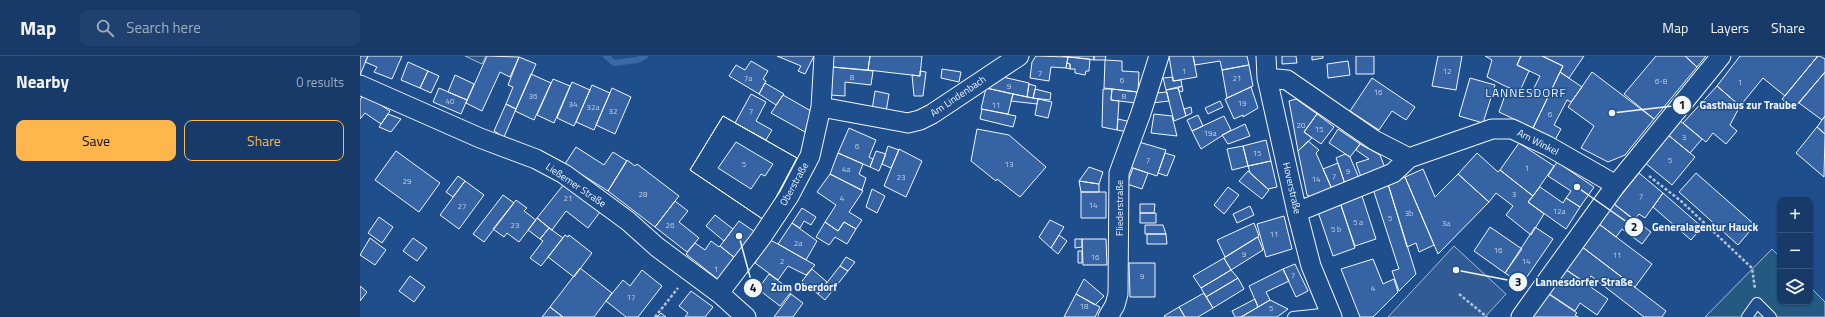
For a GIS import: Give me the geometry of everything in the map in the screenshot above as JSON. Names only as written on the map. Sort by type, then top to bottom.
[{"type":"street","name":"Oberstraße","points":[[719,293],[761,238],[789,196],[810,156],[821,107],[824,56]]},
{"type":"street","name":"Am Lindenbach","points":[[821,107],[908,123],[920,120],[932,114],[1019,56]]},
{"type":"street","name":"Fliederstraße","points":[[1108,317],[1115,305],[1118,294],[1119,173],[1141,113],[1158,56]]},
{"type":"street","name":"Hoverstraße","points":[[1266,56],[1267,78],[1297,212],[1311,266],[1332,315]]},
{"type":"street","points":[[1521,317],[1616,185],[1721,56]]},
{"type":"street","points":[[1267,78],[1287,80],[1374,140],[1409,158]]},
{"type":"street","name":"Ließemer Straße","points":[[360,85],[480,138],[536,158],[564,174],[628,221],[719,293],[746,317]]},
{"type":"street","name":"Am Winkel","points":[[1297,212],[1393,173],[1409,158],[1492,129],[1512,129],[1548,146],[1616,185]]},
{"type":"lane","points":[[1747,317],[1757,303],[1771,317]]},
{"type":"lane","points":[[1293,317],[1332,315]]},
{"type":"path","points":[[1634,163],[1681,201],[1752,268],[1757,303]]},
{"type":"path","points":[[655,317],[691,272]]},
{"type":"path","points":[[1459,294],[1487,317]]},
{"type":"shaded area","points":[[465,56],[486,56],[482,64]]},
{"type":"shaded area","points":[[1454,246],[1506,294],[1485,317],[1388,317]]},
{"type":"shaded area","points":[[1772,249],[1777,254],[1777,305],[1813,305],[1813,290],[1825,302],[1825,317],[1705,317]]},
{"type":"building","points":[[360,56],[368,56],[360,75]]},
{"type":"building","points":[[368,56],[402,56],[392,79],[374,72],[377,67],[365,62]]},
{"type":"building","points":[[487,56],[519,57],[510,77],[500,72],[482,111],[466,103]]},
{"type":"building","points":[[777,56],[814,56],[805,74],[798,71],[801,66]]},
{"type":"building","points":[[833,56],[870,56],[868,70],[832,67]]},
{"type":"building","points":[[870,56],[922,56],[920,76],[868,70]]},
{"type":"building","points":[[1036,56],[1068,57],[1066,68],[1051,67],[1049,81],[1030,78],[1032,62]]},
{"type":"building","points":[[1062,56],[1094,56],[1094,60]]},
{"type":"building","points":[[1094,56],[1106,56],[1105,60],[1094,60]]},
{"type":"building","points":[[1169,56],[1193,56],[1197,77],[1173,81]]},
{"type":"building","points":[[1193,56],[1247,56],[1249,65],[1222,70],[1220,61],[1195,65]]},
{"type":"building","points":[[1282,56],[1296,56],[1297,63],[1282,64]]},
{"type":"building","points":[[1312,56],[1323,56],[1323,58],[1312,60]]},
{"type":"building","points":[[1356,56],[1374,56],[1374,74],[1356,74]]},
{"type":"building","points":[[1438,56],[1462,56],[1456,90],[1432,86]]},
{"type":"building","points":[[1485,56],[1521,56],[1517,65],[1529,71],[1519,93],[1487,77],[1492,60]]},
{"type":"building","points":[[1521,56],[1542,56],[1563,66],[1533,128],[1499,112],[1508,87],[1529,98],[1540,76],[1517,65]]},
{"type":"building","points":[[1542,56],[1584,56],[1569,78],[1560,72],[1563,66]]},
{"type":"building","points":[[1656,56],[1685,56],[1697,67],[1654,119],[1624,94]]},
{"type":"building","points":[[1685,56],[1706,56],[1697,67]]},
{"type":"building","points":[[1740,56],[1817,57],[1785,96],[1763,78],[1740,106],[1717,86]]},
{"type":"building","points":[[1820,56],[1825,59],[1825,72],[1794,108],[1782,99],[1817,57]]},
{"type":"building","points":[[519,57],[536,64],[516,109],[506,104],[513,87],[508,85]]},
{"type":"building","points":[[1068,57],[1090,59],[1089,71],[1086,71],[1085,75],[1075,73],[1075,69],[1070,69],[1070,64],[1067,63]]},
{"type":"building","points":[[1105,60],[1122,61],[1122,71],[1139,72],[1138,92],[1104,88]]},
{"type":"building","points":[[751,61],[768,71],[763,79],[766,81],[759,94],[729,76],[736,65],[745,70]]},
{"type":"building","points":[[1348,61],[1350,75],[1328,78],[1327,64]]},
{"type":"building","points":[[408,62],[428,71],[420,88],[401,80]]},
{"type":"building","points":[[1067,63],[1070,64],[1070,69],[1066,68]]},
{"type":"building","points":[[1249,65],[1253,86],[1227,98],[1222,70]]},
{"type":"building","points":[[832,67],[873,71],[871,85],[845,82],[845,96],[830,95]]},
{"type":"building","points":[[942,69],[961,72],[959,82],[941,78]]},
{"type":"building","points":[[428,71],[439,76],[431,93],[420,88]]},
{"type":"building","points":[[920,71],[926,72],[923,96],[914,96],[912,75],[920,76]]},
{"type":"building","points":[[1560,72],[1582,87],[1571,102],[1567,100],[1554,125],[1561,129],[1555,140],[1533,128]]},
{"type":"building","points":[[1592,72],[1654,119],[1625,155],[1608,162],[1581,148],[1594,126],[1568,107]]},
{"type":"building","points":[[1825,72],[1825,116],[1822,120],[1799,103]]},
{"type":"building","points":[[531,74],[551,83],[534,120],[515,111]]},
{"type":"building","points":[[455,75],[474,84],[467,100],[448,92]]},
{"type":"building","points":[[1003,77],[1029,83],[1027,97],[986,88]]},
{"type":"building","points":[[1173,77],[1173,81],[1181,80],[1182,86],[1166,90],[1163,78]]},
{"type":"building","points":[[1372,78],[1415,107],[1406,120],[1392,111],[1379,130],[1350,111]]},
{"type":"building","points":[[1470,78],[1495,85],[1483,123],[1459,116]]},
{"type":"building","points":[[553,79],[570,86],[554,123],[537,115]]},
{"type":"building","points":[[572,82],[590,90],[574,126],[557,118]]},
{"type":"building","points":[[765,83],[784,94],[776,105],[759,94]]},
{"type":"building","points":[[1029,84],[1036,86],[1033,98],[1027,97]]},
{"type":"building","points":[[592,85],[610,93],[594,130],[576,122]]},
{"type":"building","points":[[1182,86],[1183,91],[1180,92],[1178,88]]},
{"type":"building","points":[[1717,86],[1740,106],[1730,125],[1737,131],[1726,144],[1713,133],[1706,142],[1683,123]]},
{"type":"building","points":[[1251,87],[1258,108],[1243,117],[1243,115],[1234,119],[1225,99]]},
{"type":"building","points":[[439,88],[467,100],[461,114],[433,102]]},
{"type":"building","points":[[612,88],[631,97],[615,134],[596,125]]},
{"type":"building","points":[[986,88],[1013,94],[1008,114],[981,109]]},
{"type":"building","points":[[1178,88],[1186,116],[1174,121],[1166,90]]},
{"type":"building","points":[[1035,89],[1051,93],[1050,100],[1033,98]]},
{"type":"building","points":[[1103,89],[1112,89],[1111,100],[1119,101],[1117,130],[1102,127]]},
{"type":"building","points":[[1112,89],[1137,92],[1136,103],[1111,100]]},
{"type":"building","points":[[875,91],[889,94],[886,112],[872,110]]},
{"type":"building","points":[[1167,92],[1169,101],[1152,103],[1156,93]]},
{"type":"building","points":[[364,94],[390,111],[381,124],[365,113],[360,119],[360,100]]},
{"type":"building","points":[[751,94],[766,102],[756,121],[772,130],[766,140],[735,123]]},
{"type":"building","points":[[1013,94],[1038,99],[1037,104],[1011,101]]},
{"type":"building","points":[[783,95],[811,111],[805,132],[771,113]]},
{"type":"building","points":[[1038,99],[1052,102],[1048,118],[1035,115]]},
{"type":"building","points":[[1296,99],[1317,114],[1304,132],[1312,138],[1298,151],[1289,101]]},
{"type":"building","points":[[1220,101],[1223,107],[1208,114],[1205,108]]},
{"type":"building","points":[[506,104],[516,109],[504,137],[494,131]]},
{"type":"building","points":[[1191,107],[1192,113],[1186,116],[1184,109]]},
{"type":"building","points":[[982,109],[1016,116],[1013,127],[980,119]]},
{"type":"building","points":[[388,114],[401,119],[391,132],[379,127]]},
{"type":"building","points":[[1154,114],[1172,116],[1177,136],[1151,133]]},
{"type":"building","points":[[1317,114],[1334,127],[1321,144],[1304,132]]},
{"type":"building","points":[[1198,115],[1203,126],[1192,131],[1187,120]]},
{"type":"building","points":[[723,116],[797,158],[764,220],[690,170]],"holes":[[[736,142],[773,164],[765,176],[761,174],[751,189],[718,168]]]},
{"type":"building","points":[[723,116],[797,158],[764,220],[690,170]]},
{"type":"building","points":[[1224,116],[1231,130],[1201,149],[1192,131]]},
{"type":"building","points":[[1825,116],[1825,134],[1817,127]]},
{"type":"building","points":[[1118,119],[1131,122],[1128,132],[1117,130]]},
{"type":"building","points":[[1679,120],[1702,139],[1690,153],[1667,134]]},
{"type":"building","points":[[1245,124],[1250,136],[1228,144],[1222,135]]},
{"type":"building","points":[[1817,127],[1825,134],[1824,177],[1796,153]]},
{"type":"building","points":[[849,128],[876,140],[869,157],[873,159],[870,167],[838,153]]},
{"type":"building","points":[[977,129],[1009,135],[1046,167],[1020,197],[997,179],[996,181],[971,161]]},
{"type":"building","points":[[1338,129],[1360,144],[1350,157],[1329,143]]},
{"type":"building","points":[[1667,134],[1695,157],[1672,185],[1644,162]]},
{"type":"building","points":[[1266,140],[1271,161],[1248,166],[1243,146]]},
{"type":"building","points":[[1308,141],[1319,150],[1316,153],[1332,189],[1313,198],[1307,195],[1298,151]]},
{"type":"building","points":[[1139,142],[1166,150],[1157,176],[1130,167]]},
{"type":"building","points":[[1519,143],[1554,166],[1533,196],[1500,170]]},
{"type":"building","points":[[1360,144],[1380,155],[1385,168],[1361,177],[1356,163],[1369,159],[1356,150]]},
{"type":"building","points":[[888,146],[899,150],[891,168],[882,164]]},
{"type":"building","points":[[1243,146],[1248,166],[1232,170],[1227,149]]},
{"type":"building","points":[[576,147],[604,165],[613,152],[627,161],[608,191],[565,164]]},
{"type":"building","points":[[899,149],[922,161],[906,197],[884,186]]},
{"type":"building","points":[[396,151],[440,183],[419,212],[375,180]]},
{"type":"building","points":[[876,151],[886,154],[879,171],[870,167]]},
{"type":"building","points":[[838,153],[863,164],[859,174],[866,178],[862,190],[830,174]]},
{"type":"building","points":[[1165,153],[1175,156],[1167,176],[1158,173]]},
{"type":"building","points":[[1477,153],[1498,172],[1500,170],[1533,196],[1528,202],[1544,214],[1531,235],[1506,215],[1513,206],[1496,193],[1489,202],[1458,174]]},
{"type":"building","points":[[1345,154],[1350,157],[1359,178],[1345,184],[1336,158]]},
{"type":"building","points":[[627,160],[635,166],[637,164],[679,196],[655,227],[608,191]]},
{"type":"building","points":[[1271,161],[1277,187],[1268,189],[1250,173],[1248,166]]},
{"type":"building","points":[[1557,162],[1594,187],[1580,207],[1566,198],[1571,191],[1548,176]]},
{"type":"building","points":[[1338,163],[1345,184],[1332,189],[1323,169]]},
{"type":"building","points":[[1089,167],[1103,172],[1099,184],[1079,181]]},
{"type":"building","points":[[1133,168],[1148,173],[1142,189],[1127,184]]},
{"type":"building","points":[[1423,169],[1435,197],[1458,174],[1489,202],[1438,254],[1405,177]]},
{"type":"building","points":[[1248,171],[1269,190],[1262,199],[1239,181]]},
{"type":"building","points":[[1639,173],[1663,193],[1645,218],[1639,214],[1634,220],[1614,204]]},
{"type":"building","points":[[1696,173],[1755,225],[1738,245],[1679,192]]},
{"type":"building","points":[[830,174],[863,191],[849,212],[862,220],[856,229],[844,222],[838,231],[825,222],[836,205],[817,192]]},
{"type":"building","points":[[458,176],[465,181],[453,197],[446,192]]},
{"type":"building","points":[[1405,177],[1434,245],[1419,252],[1416,243],[1407,247],[1388,184]]},
{"type":"building","points":[[465,181],[484,195],[459,229],[440,215]]},
{"type":"building","points":[[1079,181],[1099,184],[1099,192],[1081,192]]},
{"type":"building","points":[[564,184],[600,212],[588,228],[566,211],[552,230],[537,218]]},
{"type":"building","points":[[1388,184],[1416,274],[1399,291],[1392,271],[1399,269],[1373,189]]},
{"type":"building","points":[[1228,187],[1239,195],[1224,214],[1214,205]]},
{"type":"building","points":[[1540,187],[1563,203],[1566,198],[1580,207],[1566,229],[1528,202]]},
{"type":"building","points":[[872,189],[885,196],[877,213],[866,207]]},
{"type":"building","points":[[1081,192],[1106,192],[1106,218],[1081,218]]},
{"type":"building","points":[[1663,193],[1702,227],[1691,240],[1653,207]]},
{"type":"building","points":[[503,195],[514,203],[484,242],[473,234]]},
{"type":"building","points":[[1362,196],[1376,239],[1355,246],[1340,203]]},
{"type":"building","points":[[516,200],[527,208],[524,211],[536,220],[519,242],[507,233],[504,237],[493,229]]},
{"type":"building","points":[[675,201],[688,211],[679,222],[699,238],[687,252],[655,227]]},
{"type":"building","points":[[1140,204],[1155,204],[1154,213],[1140,213]]},
{"type":"building","points":[[1614,204],[1651,232],[1642,244],[1622,229],[1616,237],[1599,224]]},
{"type":"building","points":[[1341,205],[1355,248],[1333,256],[1318,212]]},
{"type":"building","points":[[1250,206],[1254,215],[1237,223],[1233,214]]},
{"type":"building","points":[[802,208],[816,217],[811,225],[804,221],[800,228],[792,223]]},
{"type":"building","points":[[1140,213],[1156,213],[1156,223],[1140,223]]},
{"type":"building","points":[[715,215],[733,229],[724,241],[706,226]]},
{"type":"building","points":[[1284,216],[1292,249],[1266,257],[1257,224]]},
{"type":"building","points":[[379,217],[393,227],[382,243],[368,233]]},
{"type":"building","points":[[537,218],[549,228],[540,239],[528,230]]},
{"type":"building","points":[[1050,220],[1064,227],[1051,248],[1039,237]]},
{"type":"building","points":[[739,221],[755,232],[735,258],[720,246]]},
{"type":"building","points":[[825,222],[838,231],[844,222],[856,229],[847,244],[835,237],[829,245],[816,237]]},
{"type":"building","points":[[792,223],[817,241],[806,260],[778,244]]},
{"type":"building","points":[[1254,223],[1259,236],[1225,257],[1217,240]]},
{"type":"building","points":[[1599,224],[1652,264],[1635,287],[1581,246]]},
{"type":"building","points":[[1145,225],[1163,225],[1166,234],[1145,234]]},
{"type":"building","points":[[1490,227],[1522,249],[1505,273],[1474,251]]},
{"type":"building","points":[[1535,227],[1553,239],[1522,284],[1505,273]]},
{"type":"building","points":[[549,228],[563,238],[541,266],[530,258],[543,241],[540,239]]},
{"type":"building","points":[[1147,234],[1166,234],[1167,244],[1147,244]]},
{"type":"building","points":[[565,235],[568,237],[569,235],[592,253],[574,277],[548,257]]},
{"type":"building","points":[[1059,235],[1067,241],[1058,254],[1051,248]]},
{"type":"building","points":[[1258,237],[1263,250],[1231,270],[1224,258]]},
{"type":"building","points":[[370,238],[386,250],[375,265],[360,255]]},
{"type":"building","points":[[413,238],[427,248],[417,261],[403,251]]},
{"type":"building","points":[[1075,239],[1082,239],[1082,247],[1075,248]]},
{"type":"building","points":[[1082,239],[1106,239],[1107,265],[1083,265]]},
{"type":"building","points":[[770,240],[815,265],[806,275],[788,266],[778,280],[755,263]]},
{"type":"building","points":[[711,241],[735,258],[719,280],[686,254],[695,243],[705,250]]},
{"type":"building","points":[[1581,246],[1666,311],[1662,317],[1644,317],[1591,276],[1586,283],[1565,269]]},
{"type":"building","points":[[1078,251],[1082,251],[1082,263],[1078,263]]},
{"type":"building","points":[[846,257],[855,262],[848,271],[840,266]]},
{"type":"building","points":[[1224,258],[1231,270],[1201,288],[1193,276]]},
{"type":"building","points":[[1373,259],[1383,284],[1394,279],[1398,292],[1373,317],[1360,317],[1341,269]]},
{"type":"building","points":[[1129,263],[1155,263],[1155,297],[1130,297]]},
{"type":"building","points":[[1295,264],[1308,291],[1296,297],[1283,269]]},
{"type":"building","points":[[840,266],[848,271],[825,300],[818,294]]},
{"type":"building","points":[[580,268],[612,293],[594,317],[563,317],[550,307]]},
{"type":"building","points":[[812,269],[827,282],[818,294],[802,281]]},
{"type":"building","points":[[1283,269],[1289,281],[1266,292],[1270,300],[1258,307],[1249,286]]},
{"type":"building","points":[[1565,269],[1608,299],[1597,315],[1580,303],[1575,311],[1548,293]]},
{"type":"building","points":[[642,270],[662,286],[638,317],[626,317],[606,301],[623,280],[630,286]]},
{"type":"building","points":[[1231,270],[1238,278],[1206,297],[1201,288]]},
{"type":"building","points":[[769,274],[792,291],[780,306],[758,289]]},
{"type":"building","points":[[410,276],[425,287],[414,302],[399,291]]},
{"type":"building","points":[[1238,278],[1244,289],[1213,308],[1206,297]]},
{"type":"building","points":[[1084,279],[1104,296],[1095,305],[1076,294]]},
{"type":"building","points":[[360,286],[367,292],[360,301]]},
{"type":"building","points":[[691,291],[713,307],[705,317],[685,317],[688,313],[679,306]]},
{"type":"building","points":[[1204,293],[1213,308],[1198,317],[1185,317],[1179,307]]},
{"type":"building","points":[[1547,293],[1577,313],[1575,315],[1578,317],[1532,317]]},
{"type":"building","points":[[791,294],[803,303],[793,317],[774,317]]},
{"type":"building","points":[[1076,294],[1100,307],[1095,317],[1064,317]]},
{"type":"building","points":[[1255,299],[1258,307],[1241,317],[1235,317],[1232,311]]},
{"type":"building","points":[[1270,300],[1288,309],[1277,317],[1241,317]]},
{"type":"building","points":[[550,307],[563,317],[542,317]]},
{"type":"building","points":[[1179,307],[1185,317],[1164,316]]},
{"type":"building","points":[[661,313],[666,317],[657,317]]},
{"type":"waterway","points":[[606,56],[614,63],[637,60],[645,56]]},
{"type":"place","name":"Gasthaus zur Traube","points":[[1612,113]]},
{"type":"place","name":"Generalagentur Hauck","points":[[1577,187]]},
{"type":"place","name":"Zum Oberdorf","points":[[739,236]]},
{"type":"place","name":"Lannesdorfer Straße","points":[[1456,270]]},
{"type":"district","name":"LANNESDORF","points":[[1526,92]]}]
